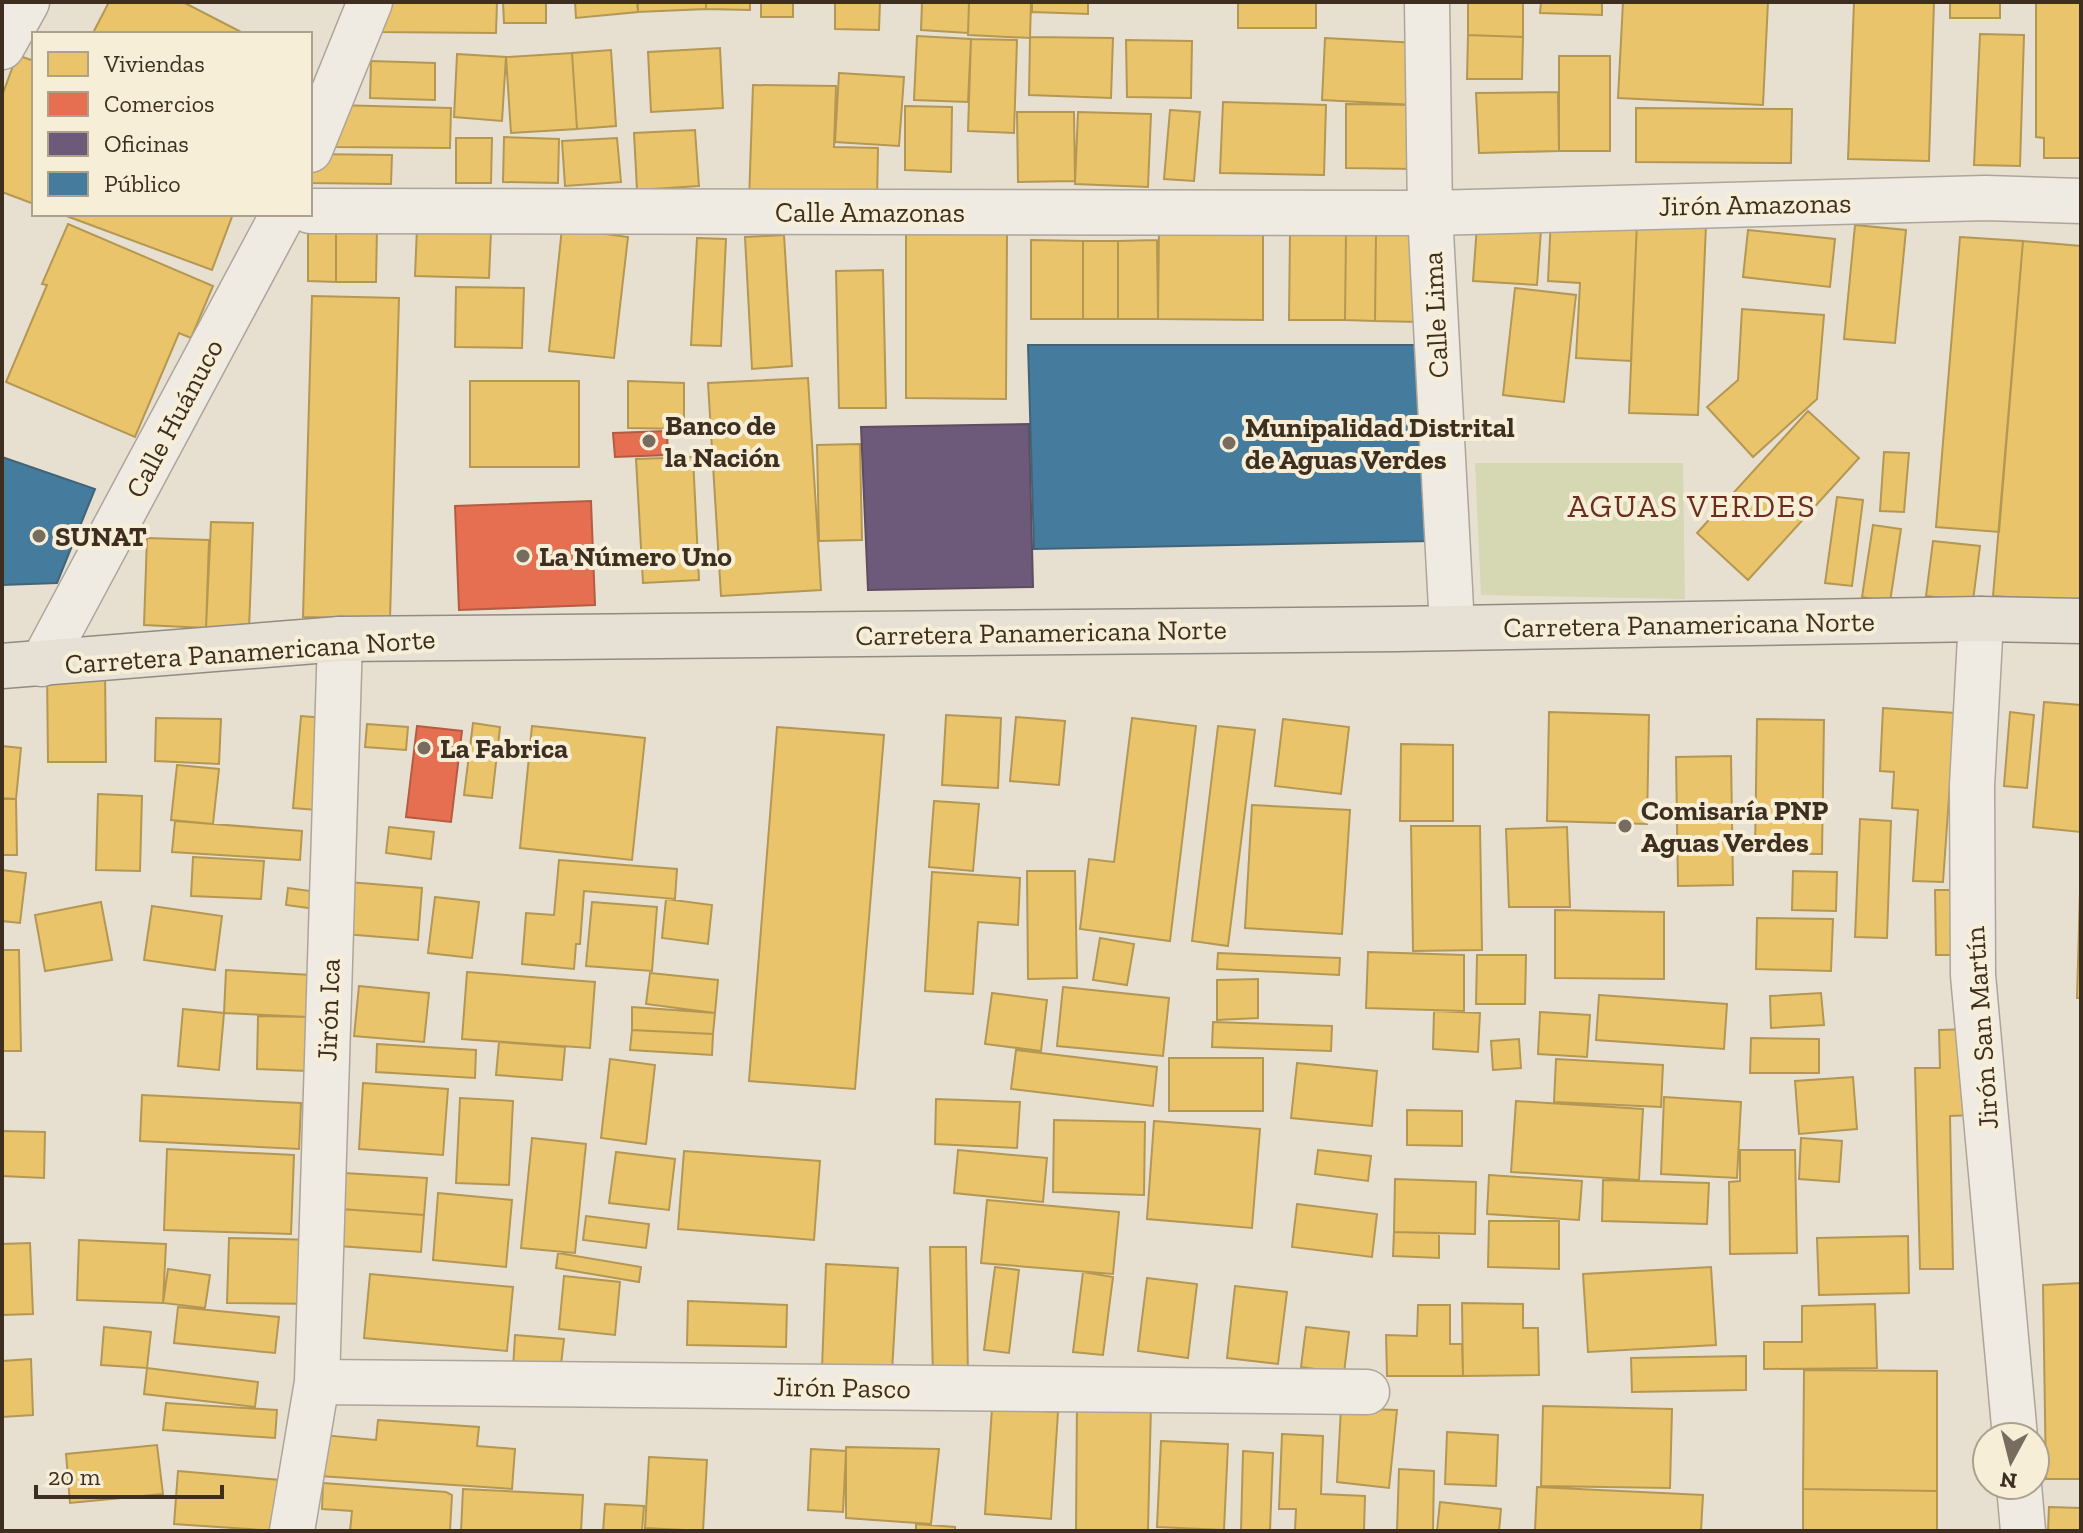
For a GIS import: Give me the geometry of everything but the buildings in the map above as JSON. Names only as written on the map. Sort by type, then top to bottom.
[{"type":"main road","name":"Carretera Panamericana Norte","points":[[22,665],[340,639],[1981,619],[2081,621]]},
{"type":"street","points":[[2,47],[27,2]]},
{"type":"street","points":[[312,145],[370,2]]},
{"type":"street","name":"Calle Lima","points":[[1427,2],[1430,213],[1452,627]]},
{"type":"street","name":"Jirón Amazonas","points":[[1430,213],[1986,198],[2081,201]]},
{"type":"street","name":"Calle Amazonas","points":[[312,211],[1430,213]]},
{"type":"street","name":"Calle Huánuco","points":[[22,665],[282,216]]},
{"type":"street","name":"Jirón San Martín","points":[[1981,619],[1972,786],[1973,975],[2014,1421]]},
{"type":"street","name":"Jirón Ica","points":[[292,1531],[317,1382],[340,639]]},
{"type":"street","name":"Jirón Pasco","points":[[317,1382],[1367,1392]]},
{"type":"street","points":[[2020,1501],[2023,1531]]},
{"type":"green space","points":[[1475,463],[1683,463],[1685,599],[1481,595]]},
{"type":"place","name":"Banco de la Nación","points":[[649,441]]},
{"type":"place","name":"Munipalidad Distrital de Aguas Verdes","points":[[1229,443]]},
{"type":"place","name":"SUNAT","points":[[39,536]]},
{"type":"place","name":"La Número Uno","points":[[523,556]]},
{"type":"place","name":"La Fabrica","points":[[424,748]]},
{"type":"place","name":"Comisaría PNP Aguas Verdes","points":[[1625,826]]},
{"type":"district","name":"AGUAS VERDES","points":[[1692,506]]}]
